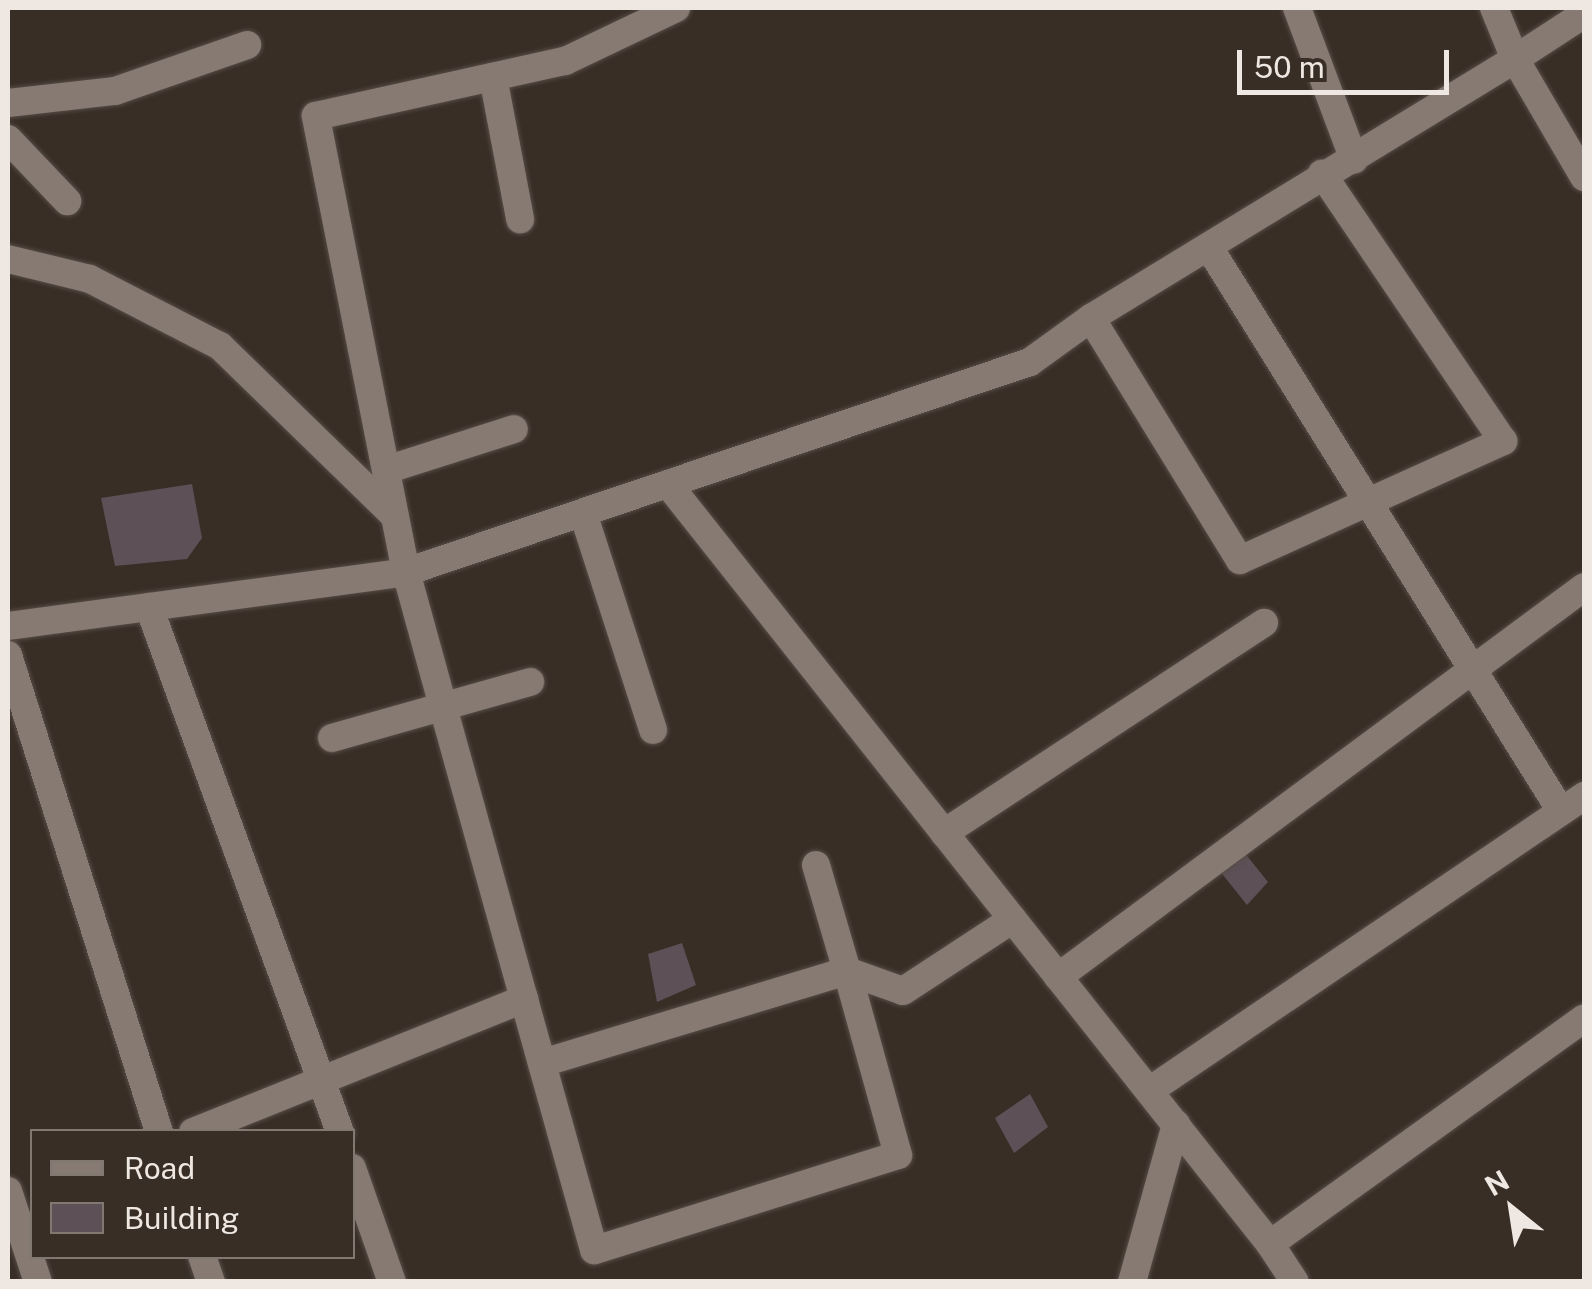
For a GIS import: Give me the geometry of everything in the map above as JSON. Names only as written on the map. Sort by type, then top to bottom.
[{"type":"street","points":[[676,8],[565,61],[316,116],[390,469],[394,515],[406,572],[594,1250],[898,1155],[816,865]]},
{"type":"street","points":[[1297,8],[1354,160]]},
{"type":"street","points":[[1494,8],[1515,60],[1584,177]]},
{"type":"street","points":[[8,626],[406,572],[1030,362],[1091,318],[1210,250],[1322,174],[1354,160],[1584,14]]},
{"type":"street","points":[[8,104],[115,91],[247,45]]},
{"type":"street","points":[[494,76],[520,219]]},
{"type":"street","points":[[8,139],[68,202]]},
{"type":"street","points":[[1091,318],[1240,560],[1503,441],[1322,174]]},
{"type":"street","points":[[1150,1092],[1573,803],[1476,667],[1210,250]]},
{"type":"street","points":[[8,259],[90,280],[220,346],[394,515]]},
{"type":"street","points":[[390,469],[514,429]]},
{"type":"street","points":[[668,484],[1176,1124],[1295,1282]]},
{"type":"street","points":[[583,513],[653,730]]},
{"type":"street","points":[[1058,977],[1584,586]]},
{"type":"street","points":[[149,607],[339,1129]]},
{"type":"street","points":[[944,832],[1264,623]]},
{"type":"street","points":[[8,656],[157,1129]]},
{"type":"street","points":[[332,738],[530,682]]},
{"type":"street","points":[[542,1063],[847,972],[904,992],[1013,919]]},
{"type":"street","points":[[201,1129],[524,999]]},
{"type":"street","points":[[1270,1244],[1584,1018]]},
{"type":"street","points":[[1132,1282],[1176,1124]]},
{"type":"street","points":[[355,1177],[392,1282]]},
{"type":"street","points":[[15,1199],[30,1253]]},
{"type":"building","points":[[192,484],[202,538],[187,559],[115,566],[101,498]]},
{"type":"building","points":[[1240,847],[1268,882],[1247,905],[1215,865]]},
{"type":"building","points":[[682,943],[696,985],[657,1002],[648,954]]},
{"type":"building","points":[[1030,1094],[1048,1127],[1014,1153],[995,1118]]}]
